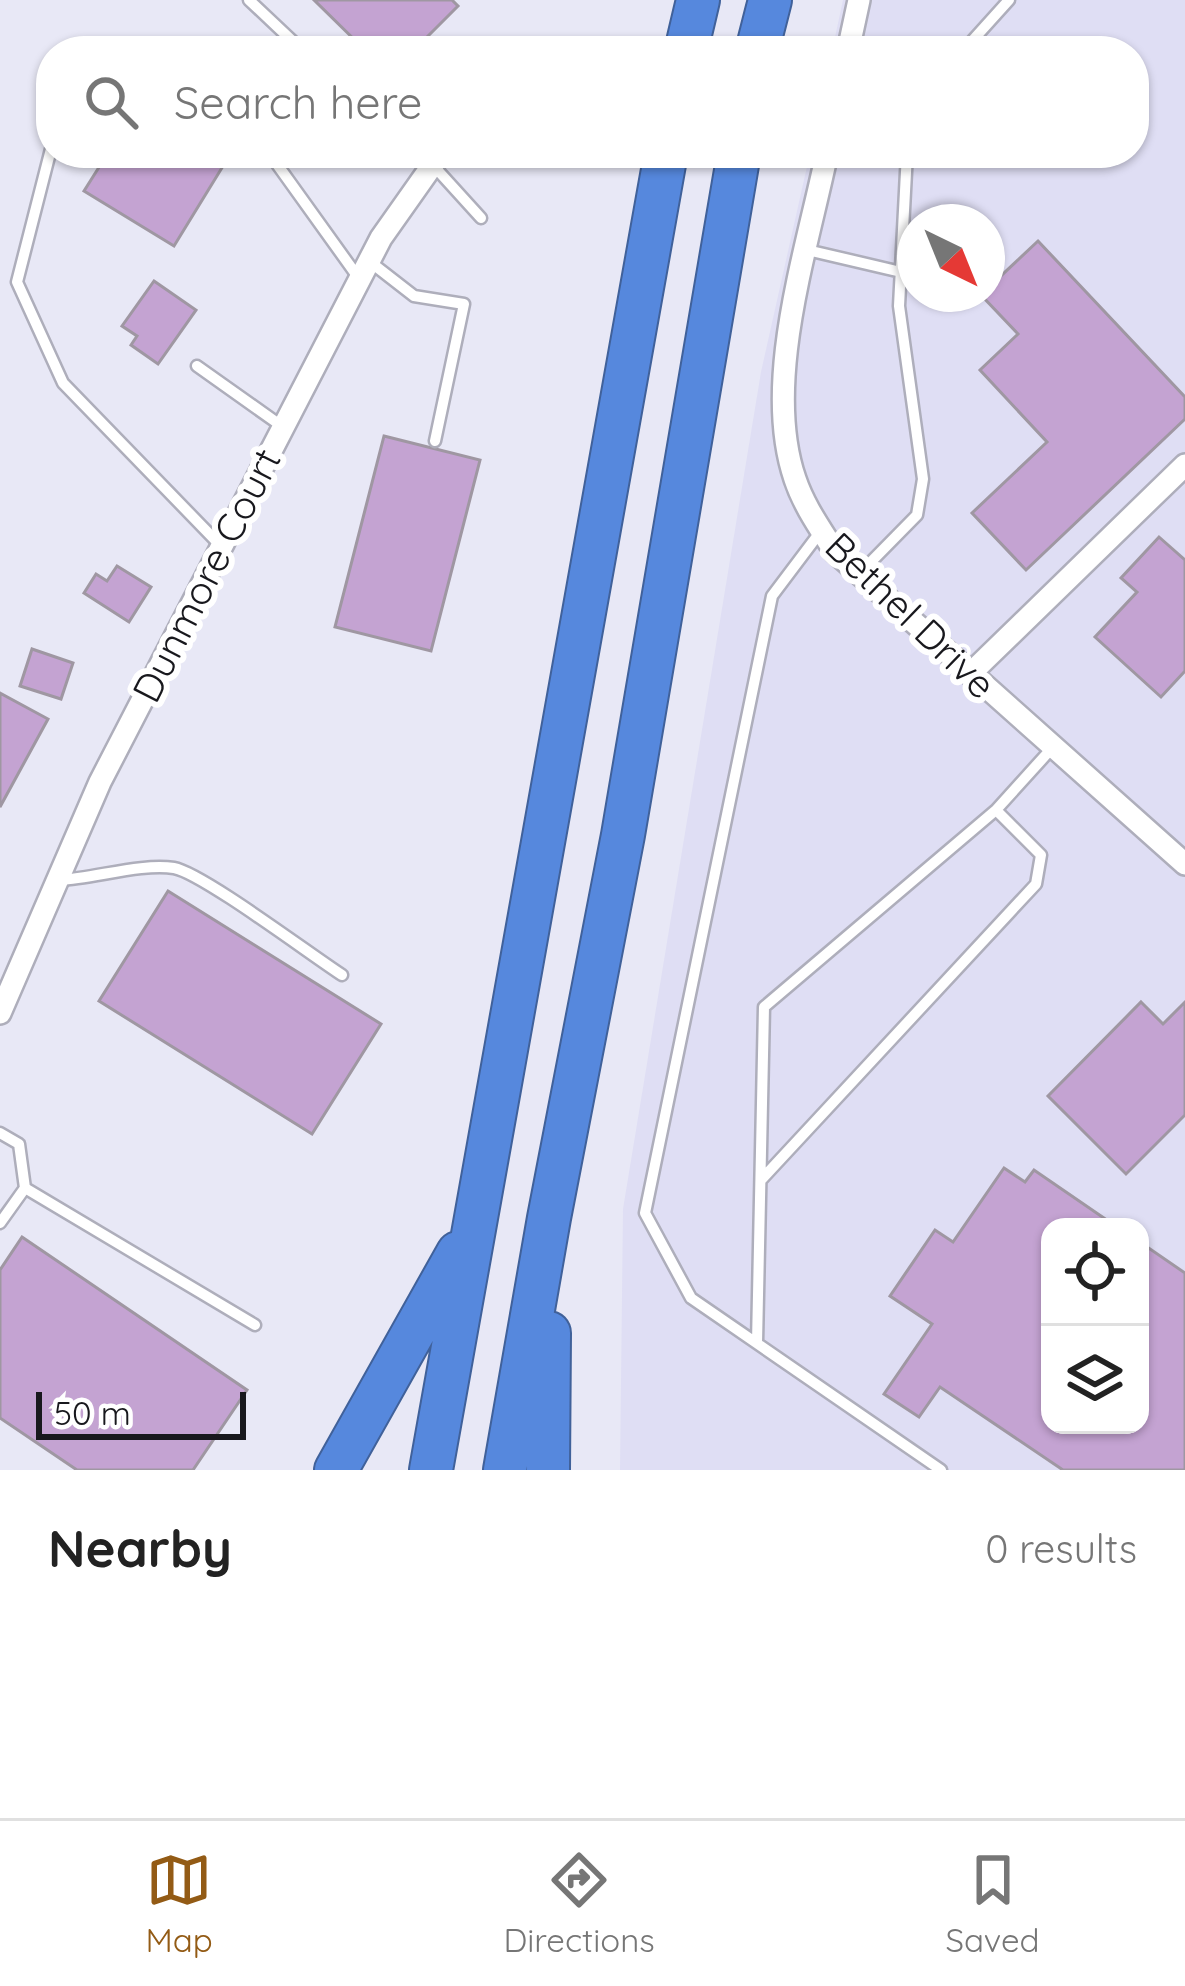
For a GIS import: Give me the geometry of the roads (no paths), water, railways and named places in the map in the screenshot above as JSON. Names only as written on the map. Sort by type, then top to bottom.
[{"type":"highway","points":[[690,36],[698,0]]},
{"type":"highway","points":[[761,36],[770,0]]},
{"type":"highway","points":[[431,1470],[663,168]]},
{"type":"highway","points":[[505,1470],[623,835],[737,168]]},
{"type":"highway","points":[[548,1470],[549,1218]]},
{"type":"highway","points":[[337,1470],[476,1220]]},
{"type":"street","points":[[851,36],[859,0]]},
{"type":"street","name":"Dunmore Court","points":[[0,1013],[100,782],[364,270],[425,168]]},
{"type":"street","name":"Bethel Drive","points":[[824,168],[784,362],[782,413],[795,480],[835,552],[1185,864]]},
{"type":"street","points":[[970,674],[1185,465]]},
{"type":"lane","points":[[249,0],[287,36]]},
{"type":"lane","points":[[977,36],[1009,0]]},
{"type":"lane","points":[[46,168],[17,282],[63,383],[221,547]]},
{"type":"lane","points":[[280,168],[364,270],[414,296],[464,304],[435,441]]},
{"type":"lane","points":[[441,168],[481,218]]},
{"type":"lane","points":[[904,204],[906,168]]},
{"type":"lane","points":[[807,250],[897,271]]},
{"type":"lane","points":[[860,574],[917,514],[923,479],[900,312]]},
{"type":"lane","points":[[197,366],[283,427]]},
{"type":"lane","points":[[821,530],[772,596],[645,1213],[691,1298],[941,1470]]},
{"type":"lane","points":[[757,1343],[764,1007],[995,810],[1053,747]]},
{"type":"lane","points":[[761,1180],[1036,884],[1041,855],[995,810]]},
{"type":"lane","points":[[57,880],[147,868],[187,872],[342,975]]},
{"type":"lane","points":[[0,1133],[19,1144],[25,1188],[0,1223]]},
{"type":"lane","points":[[25,1188],[255,1325]]}]
